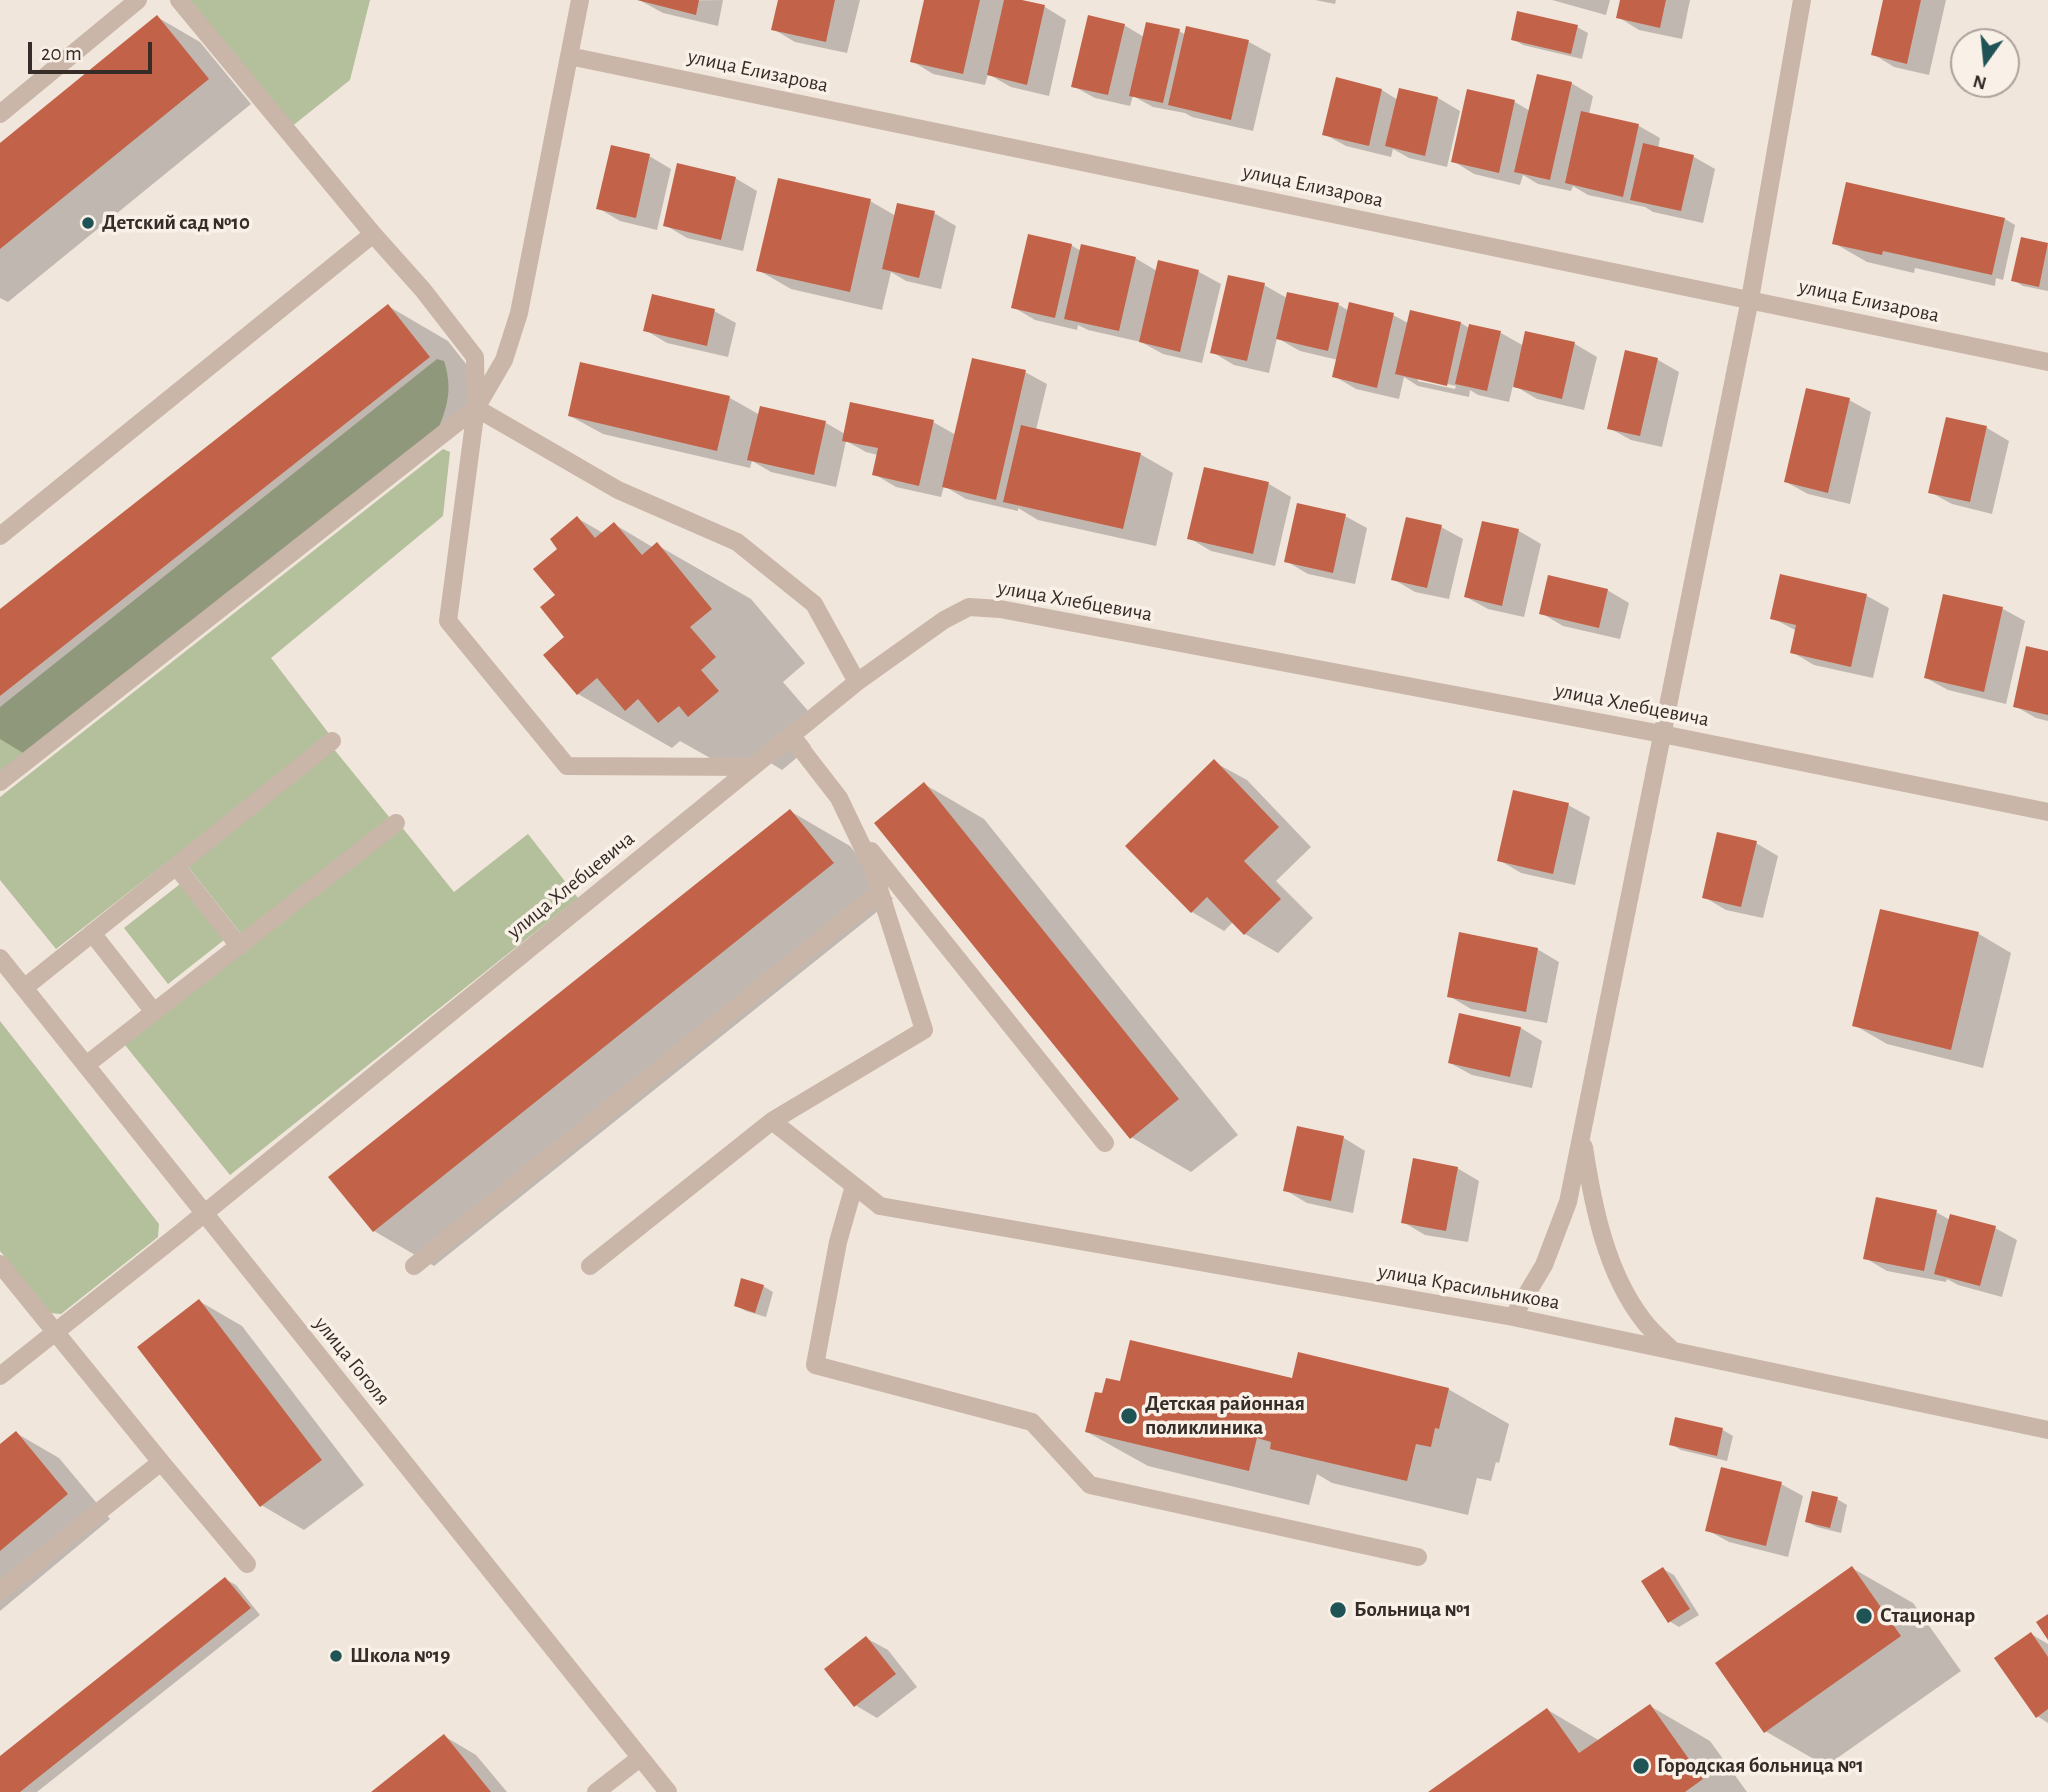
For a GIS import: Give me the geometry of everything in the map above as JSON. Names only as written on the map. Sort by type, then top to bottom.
[{"type":"street","points":[[0,114],[138,0]]},
{"type":"street","points":[[178,0],[423,290],[475,357],[476,408],[448,621],[566,766],[752,767]]},
{"type":"street","points":[[0,782],[476,408],[504,360],[519,313],[580,0]]},
{"type":"street","points":[[1513,1317],[1544,1265],[1568,1202],[1750,299],[1802,0]]},
{"type":"street","name":"улица Елизарова","points":[[569,55],[2048,362]]},
{"type":"street","points":[[0,536],[373,234]]},
{"type":"street","points":[[476,408],[618,490],[737,542],[814,604],[857,682]]},
{"type":"street","name":"улица Хлебцевича","points":[[0,1376],[857,682],[944,620],[969,607],[1000,609],[1662,734],[2048,812]]},
{"type":"street","points":[[590,1266],[772,1121],[924,1030],[872,867],[839,797],[791,736]]},
{"type":"street","points":[[24,988],[332,741]]},
{"type":"street","points":[[86,1065],[396,823]]},
{"type":"street","points":[[856,833],[1105,1143]]},
{"type":"street","points":[[176,866],[239,946]]},
{"type":"street","points":[[414,1266],[880,892]]},
{"type":"street","points":[[92,933],[154,1012]]},
{"type":"street","name":"улица Гоголя","points":[[0,958],[668,1792]]},
{"type":"street","points":[[772,1121],[854,1186],[838,1242],[815,1365],[1032,1422],[1090,1485],[1418,1557]]},
{"type":"street","points":[[1582,1135],[1597,1215],[1615,1272],[1626,1295],[1644,1321],[1673,1351]]},
{"type":"street","name":"улица Красильникова","points":[[854,1186],[880,1206],[1513,1317],[2048,1430]]},
{"type":"street","points":[[3,1273],[247,1564]]},
{"type":"street","points":[[0,1591],[161,1462]]},
{"type":"street","points":[[596,1792],[640,1758]]},
{"type":"green space","points":[[183,0],[370,0],[350,80],[291,127]]},
{"type":"green space","points":[[437,359],[444,361],[449,387],[439,427],[0,773],[0,707]]},
{"type":"green space","points":[[443,449],[450,452],[443,516],[271,658],[330,735],[56,949],[0,880],[0,797]]},
{"type":"green space","points":[[333,748],[390,818],[242,935],[186,864]]},
{"type":"green space","points":[[401,826],[454,892],[528,834],[578,898],[230,1175],[125,1045]]},
{"type":"green space","points":[[180,884],[224,940],[168,984],[124,928]]},
{"type":"green space","points":[[0,1021],[159,1224],[158,1237],[61,1314],[50,1313],[0,1251]]},
{"type":"building","points":[[637,0],[699,0],[696,15]]},
{"type":"building","points":[[778,0],[835,0],[826,42],[771,30]]},
{"type":"building","points":[[924,0],[980,0],[963,74],[910,62]]},
{"type":"building","points":[[1004,0],[1022,0],[1045,5],[1027,85],[987,75]]},
{"type":"building","points":[[1620,0],[1666,0],[1660,28],[1616,18]]},
{"type":"building","points":[[1883,0],[1921,0],[1907,64],[1871,55]]},
{"type":"building","points":[[1517,11],[1578,25],[1571,54],[1511,40]]},
{"type":"building","points":[[157,15],[209,79],[0,249],[0,143]]},
{"type":"building","points":[[1088,15],[1125,24],[1108,95],[1071,87]]},
{"type":"building","points":[[1146,22],[1180,29],[1163,103],[1129,96]]},
{"type":"building","points":[[1186,26],[1249,40],[1231,120],[1168,105]]},
{"type":"building","points":[[1537,74],[1572,82],[1550,180],[1514,172]]},
{"type":"building","points":[[1336,77],[1382,89],[1369,146],[1322,135]]},
{"type":"building","points":[[1399,88],[1438,97],[1425,156],[1385,146]]},
{"type":"building","points":[[1467,89],[1515,100],[1499,173],[1451,162]]},
{"type":"building","points":[[1581,111],[1639,124],[1623,197],[1565,183]]},
{"type":"building","points":[[1643,143],[1694,155],[1681,211],[1630,200]]},
{"type":"building","points":[[611,145],[650,154],[636,218],[596,209]]},
{"type":"building","points":[[677,163],[736,177],[721,240],[663,226]]},
{"type":"building","points":[[778,178],[871,199],[850,292],[756,271]]},
{"type":"building","points":[[1846,182],[2005,218],[1992,275],[1883,251],[1882,255],[1832,244]]},
{"type":"building","points":[[897,203],[935,211],[919,278],[882,269]]},
{"type":"building","points":[[1028,234],[1072,244],[1055,318],[1011,308]]},
{"type":"building","points":[[2021,237],[2048,243],[2039,287],[2011,281]]},
{"type":"building","points":[[1081,244],[1136,257],[1119,331],[1064,319]]},
{"type":"building","points":[[1158,260],[1199,270],[1180,352],[1139,342]]},
{"type":"building","points":[[1228,275],[1265,283],[1247,361],[1210,353]]},
{"type":"building","points":[[1287,292],[1339,303],[1328,351],[1276,339]]},
{"type":"building","points":[[652,294],[715,309],[707,346],[643,331]]},
{"type":"building","points":[[1349,302],[1394,313],[1377,388],[1332,377]]},
{"type":"building","points":[[388,304],[430,357],[0,696],[0,609]]},
{"type":"building","points":[[1410,310],[1461,322],[1447,386],[1395,374]]},
{"type":"building","points":[[1469,324],[1501,331],[1487,391],[1455,384]]},
{"type":"building","points":[[1525,331],[1575,342],[1562,399],[1513,387]]},
{"type":"building","points":[[1625,350],[1658,358],[1640,436],[1607,429]]},
{"type":"building","points":[[972,358],[1026,370],[996,500],[942,487]]},
{"type":"building","points":[[580,362],[730,396],[717,451],[568,416]]},
{"type":"building","points":[[1806,388],[1850,398],[1828,493],[1784,482]]},
{"type":"building","points":[[850,402],[934,420],[919,486],[872,475],[878,448],[842,441]]},
{"type":"building","points":[[760,406],[826,421],[814,475],[747,460]]},
{"type":"building","points":[[1946,417],[1987,426],[1970,502],[1928,493]]},
{"type":"building","points":[[1021,425],[1141,453],[1123,529],[1003,502]]},
{"type":"building","points":[[1204,467],[1269,482],[1253,554],[1187,539]]},
{"type":"building","points":[[1297,503],[1346,514],[1333,573],[1284,562]]},
{"type":"building","points":[[577,516],[595,538],[614,522],[642,555],[657,542],[712,609],[690,627],[716,657],[701,670],[719,691],[688,717],[679,706],[658,723],[638,699],[625,711],[597,678],[577,695],[543,655],[564,637],[540,607],[555,595],[533,569],[557,549],[550,539]]},
{"type":"building","points":[[1406,517],[1442,525],[1427,588],[1391,580]]},
{"type":"building","points":[[1482,521],[1519,529],[1502,606],[1464,597]]},
{"type":"building","points":[[1780,574],[1867,594],[1851,667],[1790,653],[1796,625],[1770,619]]},
{"type":"building","points":[[1548,575],[1608,589],[1599,628],[1539,614]]},
{"type":"building","points":[[1943,594],[2003,607],[1984,692],[1924,678]]},
{"type":"building","points":[[2026,646],[2048,651],[2048,715],[2013,707]]},
{"type":"building","points":[[1214,759],[1279,827],[1244,861],[1281,899],[1244,935],[1207,897],[1191,913],[1125,846]]},
{"type":"building","points":[[924,782],[1179,1099],[1130,1139],[874,823]]},
{"type":"building","points":[[1513,790],[1569,803],[1553,874],[1497,861]]},
{"type":"building","points":[[790,809],[834,863],[373,1232],[328,1177]]},
{"type":"building","points":[[1717,832],[1757,841],[1741,907],[1702,898]]},
{"type":"building","points":[[1880,909],[1979,932],[1951,1050],[1852,1026]]},
{"type":"building","points":[[1459,932],[1538,948],[1526,1012],[1447,997]]},
{"type":"building","points":[[1459,1013],[1521,1027],[1510,1077],[1448,1063]]},
{"type":"building","points":[[1297,1126],[1344,1136],[1331,1201],[1283,1191]]},
{"type":"building","points":[[1413,1158],[1458,1167],[1446,1231],[1401,1223]]},
{"type":"building","points":[[1876,1197],[1937,1210],[1924,1271],[1863,1259]]},
{"type":"building","points":[[1950,1214],[1996,1226],[1980,1286],[1934,1274]]},
{"type":"building","points":[[741,1278],[764,1285],[755,1313],[734,1306]]},
{"type":"building","points":[[199,1299],[322,1460],[260,1507],[137,1347]]},
{"type":"building","points":[[1130,1340],[1292,1378],[1298,1352],[1449,1388],[1439,1429],[1435,1428],[1431,1447],[1416,1444],[1407,1481],[1270,1449],[1271,1442],[1257,1438],[1249,1471],[1085,1432],[1095,1392],[1102,1393],[1106,1378],[1120,1381]]},
{"type":"building","points":[[1675,1417],[1723,1428],[1717,1456],[1669,1445]]},
{"type":"building","points":[[16,1431],[68,1494],[0,1551],[0,1444]]},
{"type":"building","points":[[1721,1467],[1782,1482],[1766,1546],[1705,1531]]},
{"type":"building","points":[[1812,1491],[1838,1497],[1830,1528],[1805,1522]]},
{"type":"building","points":[[1852,1566],[1901,1636],[1764,1733],[1715,1663]]},
{"type":"building","points":[[1663,1567],[1690,1609],[1668,1623],[1641,1581]]},
{"type":"building","points":[[225,1577],[251,1608],[20,1792],[0,1792],[0,1756]]},
{"type":"building","points":[[2048,1614],[2048,1640],[2036,1622]]},
{"type":"building","points":[[2031,1632],[2048,1657],[2048,1709],[2036,1718],[1994,1658]]},
{"type":"building","points":[[866,1636],[896,1674],[854,1707],[824,1669]]},
{"type":"building","points":[[1650,1704],[1703,1779],[1685,1792],[1428,1792],[1547,1708],[1579,1753]]},
{"type":"building","points":[[444,1734],[491,1792],[371,1792]]},
{"type":"place","name":"Детский сад №10","points":[[88,223]]},
{"type":"place","name":"Детская районная поликлиника","points":[[1129,1416]]},
{"type":"place","name":"Больница №1","points":[[1338,1610]]},
{"type":"place","name":"Стационар","points":[[1864,1616]]},
{"type":"place","name":"Школа №19","points":[[336,1656]]},
{"type":"place","name":"Городская больница №1","points":[[1641,1766]]}]
